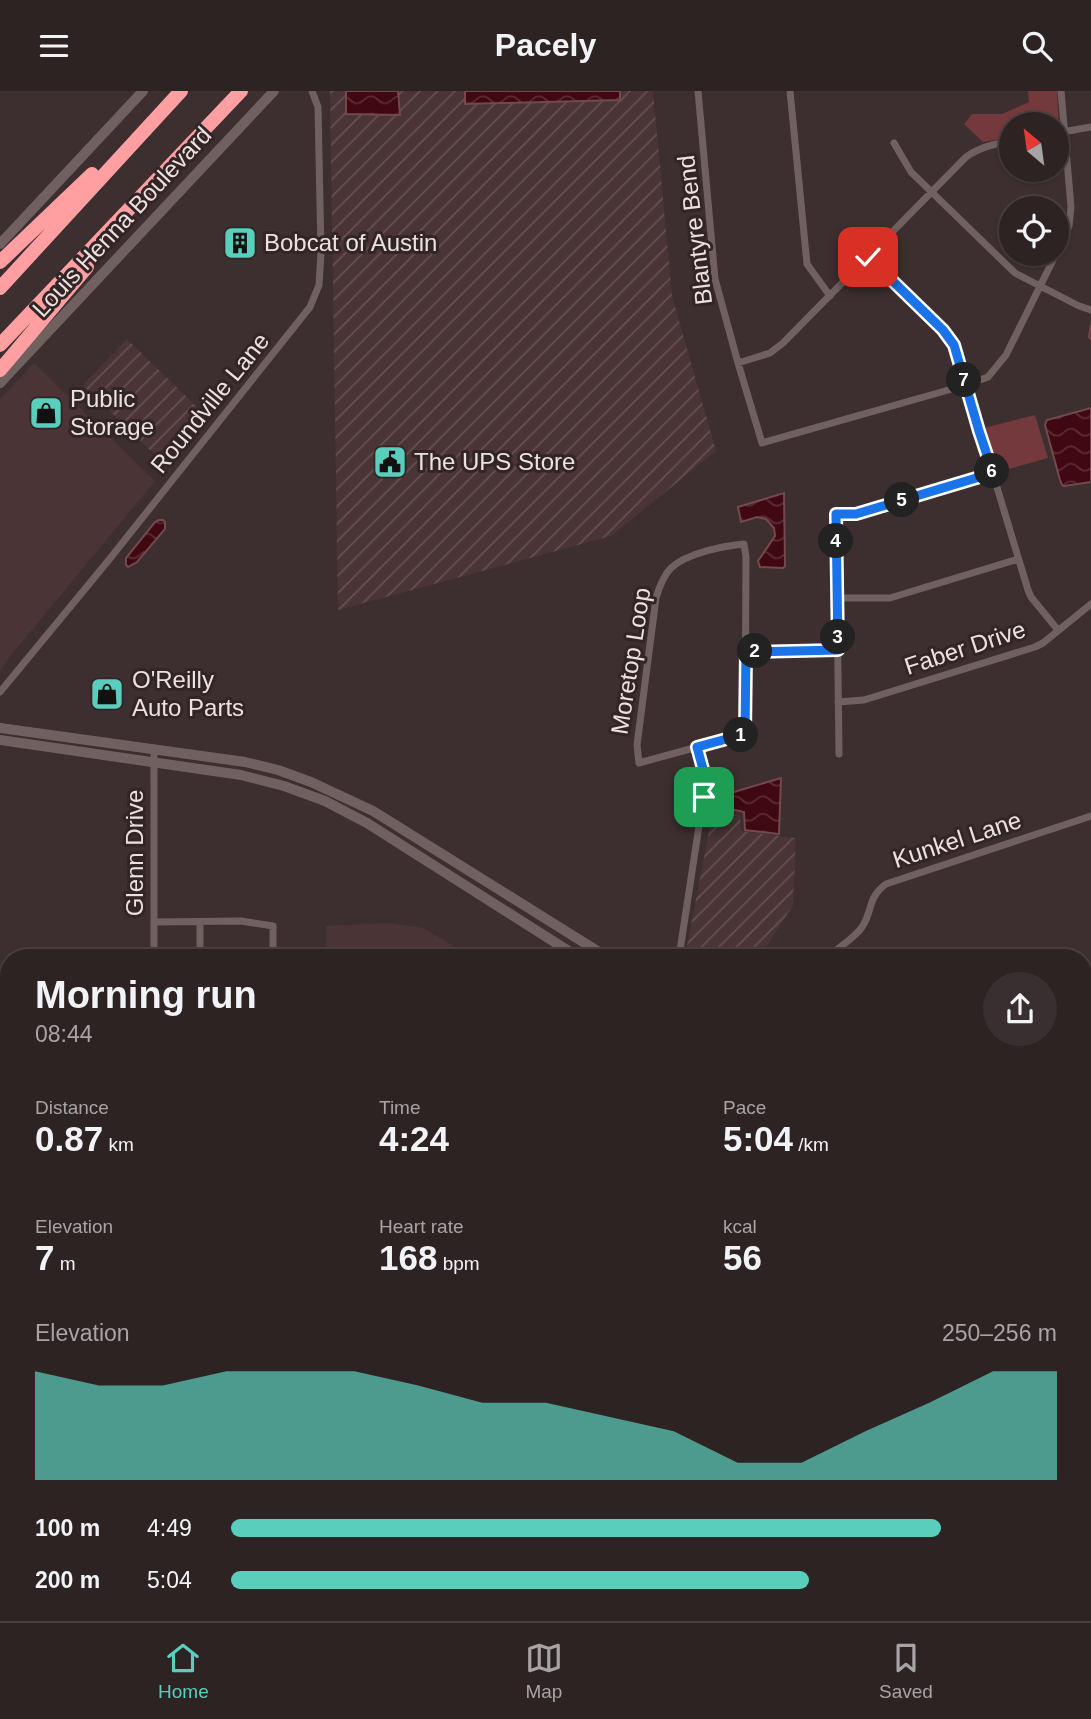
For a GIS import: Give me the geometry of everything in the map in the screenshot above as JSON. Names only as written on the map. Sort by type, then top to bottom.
[{"type":"highway","points":[[0,288],[181,91]]},
{"type":"highway","points":[[0,345],[241,91]]},
{"type":"highway","points":[[0,262],[120,147],[158,115]]},
{"type":"highway","points":[[0,370],[154,184]]},
{"type":"main road","points":[[0,244],[143,91]]},
{"type":"main road","name":"Louis Henna Boulevard","points":[[0,383],[274,91]]},
{"type":"main road","points":[[0,728],[245,762],[278,770],[327,795],[565,949]]},
{"type":"main road","points":[[0,740],[241,775],[327,795],[373,811],[594,949]]},
{"type":"main road","points":[[405,848],[413,836]]},
{"type":"main road","points":[[553,942],[566,944],[580,940]]},
{"type":"street","name":"Roundville Lane","points":[[0,692],[310,307],[318,285],[321,253],[318,107],[312,91]]},
{"type":"street","name":"Blantyre Bend","points":[[698,91],[715,279],[762,443],[966,386]]},
{"type":"street","points":[[790,91],[807,264],[830,296]]},
{"type":"street","points":[[1061,91],[1061,112]]},
{"type":"street","points":[[1069,131],[1091,127]]},
{"type":"street","points":[[894,143],[911,172],[1015,273],[1091,310]]},
{"type":"street","points":[[738,363],[770,353],[783,343],[966,157],[977,149],[999,143]]},
{"type":"street","points":[[1068,182],[1071,207],[1069,226]]},
{"type":"street","points":[[868,257],[954,345],[1031,597],[1058,630]]},
{"type":"street","points":[[966,386],[981,381],[995,370],[1006,355],[1049,266]]},
{"type":"street","points":[[839,754],[836,514],[856,514],[993,473]]},
{"type":"street","name":"Moretop Loop","points":[[744,544],[745,734],[697,747],[639,764],[637,745],[656,598],[661,582],[670,569],[690,557],[730,545],[744,544]]},
{"type":"street","points":[[837,598],[890,598],[1018,559]]},
{"type":"street","name":"Faber Drive","points":[[838,702],[864,700],[1035,647],[1091,604]]},
{"type":"street","points":[[746,652],[838,650]]},
{"type":"street","points":[[680,949],[706,780],[697,747]]},
{"type":"street","name":"Glenn Drive","points":[[154,750],[154,949]]},
{"type":"street","name":"Kunkel Lane","points":[[838,949],[864,925],[871,902],[877,891],[886,884],[1091,816]]},
{"type":"street","points":[[154,922],[241,921],[272,926],[273,949]]},
{"type":"street","points":[[200,922],[200,949]]},
{"type":"shaded area","points":[[330,91],[653,91],[672,296],[716,451],[611,536],[338,610]]},
{"type":"shaded area","points":[[1028,91],[1057,91],[1058,112],[1006,112],[1029,102]]},
{"type":"shaded area","points":[[972,114],[999,114],[999,139],[983,142],[964,124]]},
{"type":"shaded area","points":[[127,339],[200,410],[156,456],[83,385]]},
{"type":"shaded area","points":[[34,363],[155,481],[0,671],[0,399]]},
{"type":"shaded area","points":[[1035,415],[1048,458],[998,472],[984,428]]},
{"type":"shaded area","points":[[713,810],[740,815],[741,831],[796,838],[793,905],[765,949],[687,949]]},
{"type":"shaded area","points":[[387,923],[424,928],[458,949],[326,949],[326,926]]},
{"type":"water","points":[[346,91],[398,91],[400,115],[346,114]]},
{"type":"water","points":[[465,91],[620,91],[620,100],[465,104]]},
{"type":"water","points":[[1091,408],[1091,482],[1064,486],[1045,425],[1047,420]]},
{"type":"water","points":[[784,493],[785,566],[760,567],[758,561],[775,536],[774,528],[766,519],[757,517],[741,522],[738,507]]},
{"type":"water","points":[[159,520],[165,522],[165,529],[137,562],[128,567],[126,558]]},
{"type":"water","points":[[781,778],[779,834],[745,830],[744,812],[722,807],[720,804],[724,795]]},
{"type":"waterway","points":[[1091,325],[1091,339]]},
{"type":"place","name":"Bobcat of Austin","points":[[240,243]]},
{"type":"place","name":"Public Storage","points":[[46,413]]},
{"type":"place","name":"The UPS Store","points":[[390,462]]},
{"type":"place","name":"O'Reilly Auto Parts","points":[[107,694]]},
{"type":"route","points":[[704,797],[706,780],[697,747],[745,734],[746,652],[838,650],[836,514],[856,514],[993,473],[954,345],[943,330],[868,257]]}]
